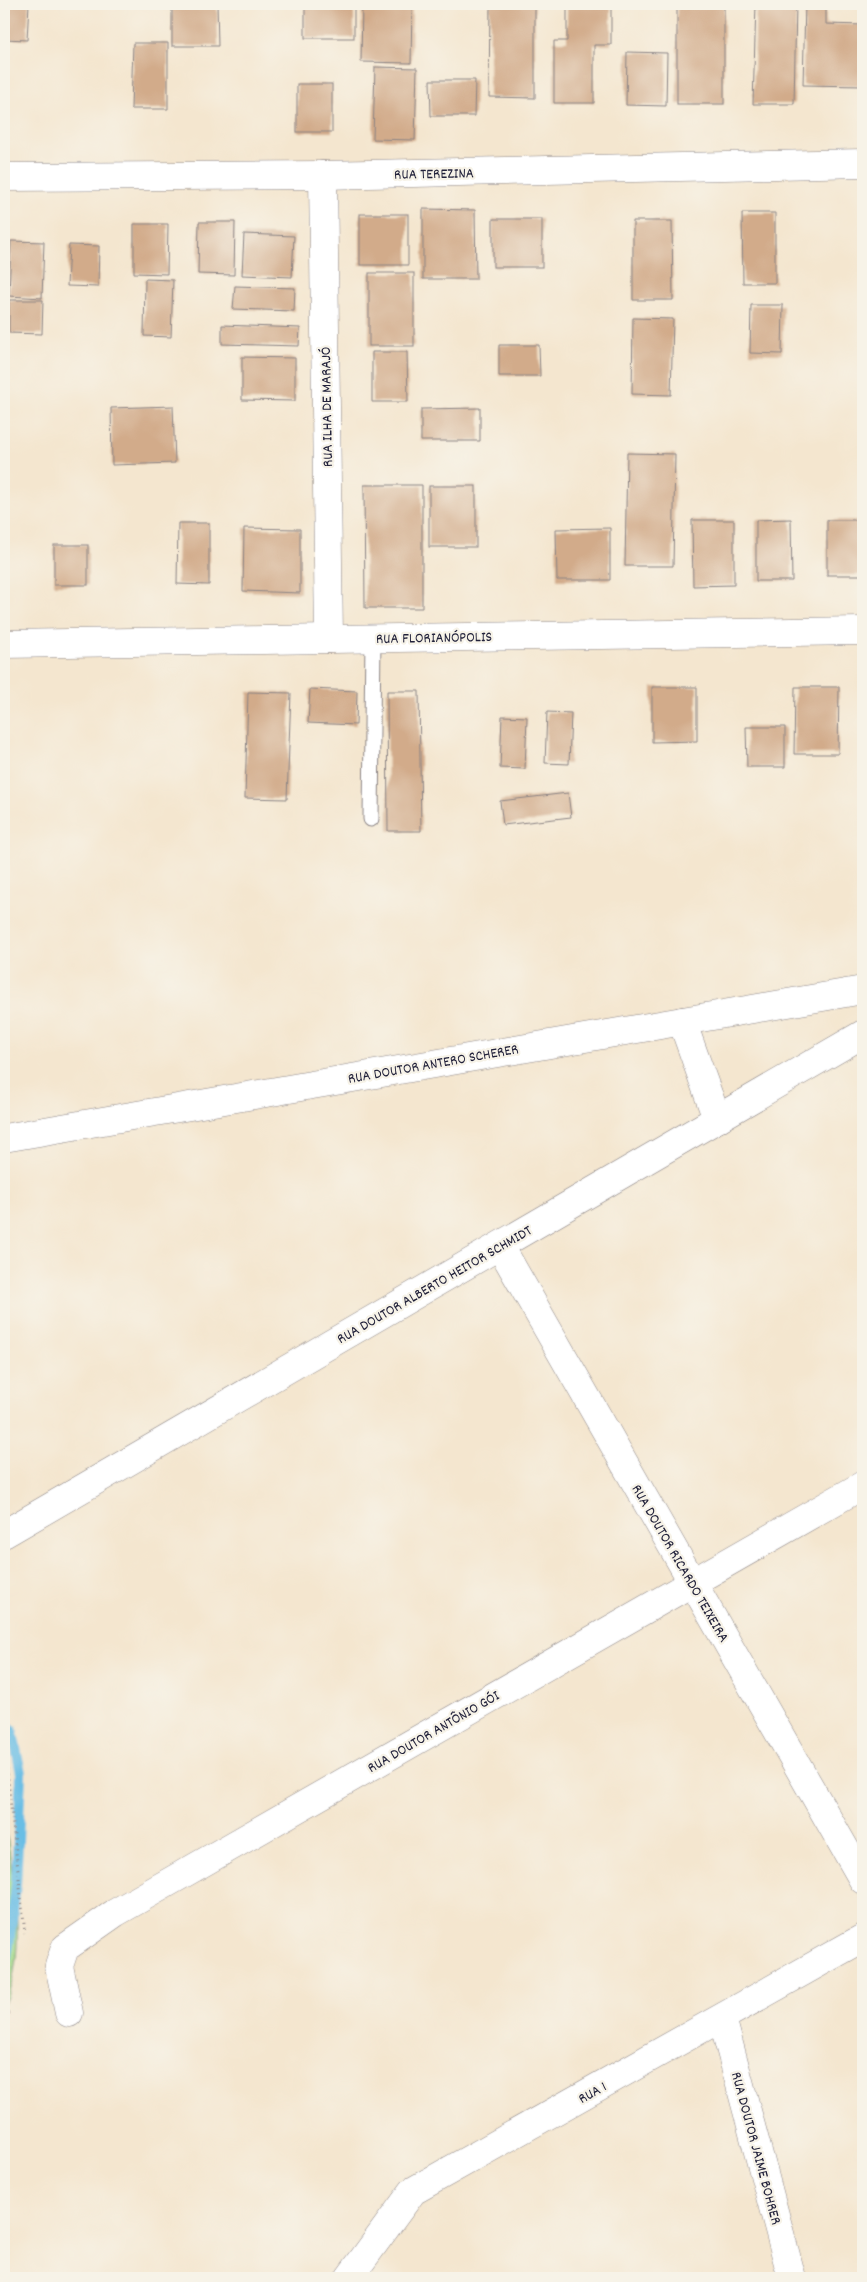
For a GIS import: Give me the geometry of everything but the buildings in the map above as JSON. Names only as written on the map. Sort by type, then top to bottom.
[{"type":"street","name":"RUA TEREZINA","points":[[4,178],[323,175],[863,163]]},
{"type":"street","name":"RUA ILHA DE MARAJÓ","points":[[323,175],[329,639]]},
{"type":"street","name":"RUA FLORIANÓPOLIS","points":[[4,644],[863,631]]},
{"type":"street","name":"RUA DOUTOR ANTERO SCHERER","points":[[4,1138],[863,990]]},
{"type":"street","points":[[682,1021],[717,1119]]},
{"type":"street","name":"RUA DOUTOR ALBERTO HEITOR SCHMIDT","points":[[4,1534],[863,1034]]},
{"type":"street","name":"RUA DOUTOR RICARDO TEIXEIRA","points":[[500,1246],[863,1880]]},
{"type":"street","name":"RUA DOUTOR ANTÔNIO GÓI","points":[[69,2013],[59,1966],[65,1948],[115,1914],[863,1485]]},
{"type":"street","name":"RUA 1","points":[[349,2278],[413,2191],[863,1938]]},
{"type":"street","name":"RUA DOUTOR JAIME BOHRER","points":[[722,2018],[792,2278]]},
{"type":"lane","points":[[371,819],[372,638]]},
{"type":"path","points":[[4,1744],[25,1933]]},
{"type":"path","points":[[4,2022],[11,2011]]},
{"type":"green space","points":[[4,1814],[14,1885],[17,1935],[16,1959],[12,1982],[4,2004]]},
{"type":"waterway","points":[[4,1724],[12,1729],[21,1773],[16,1885],[4,1971]]}]
